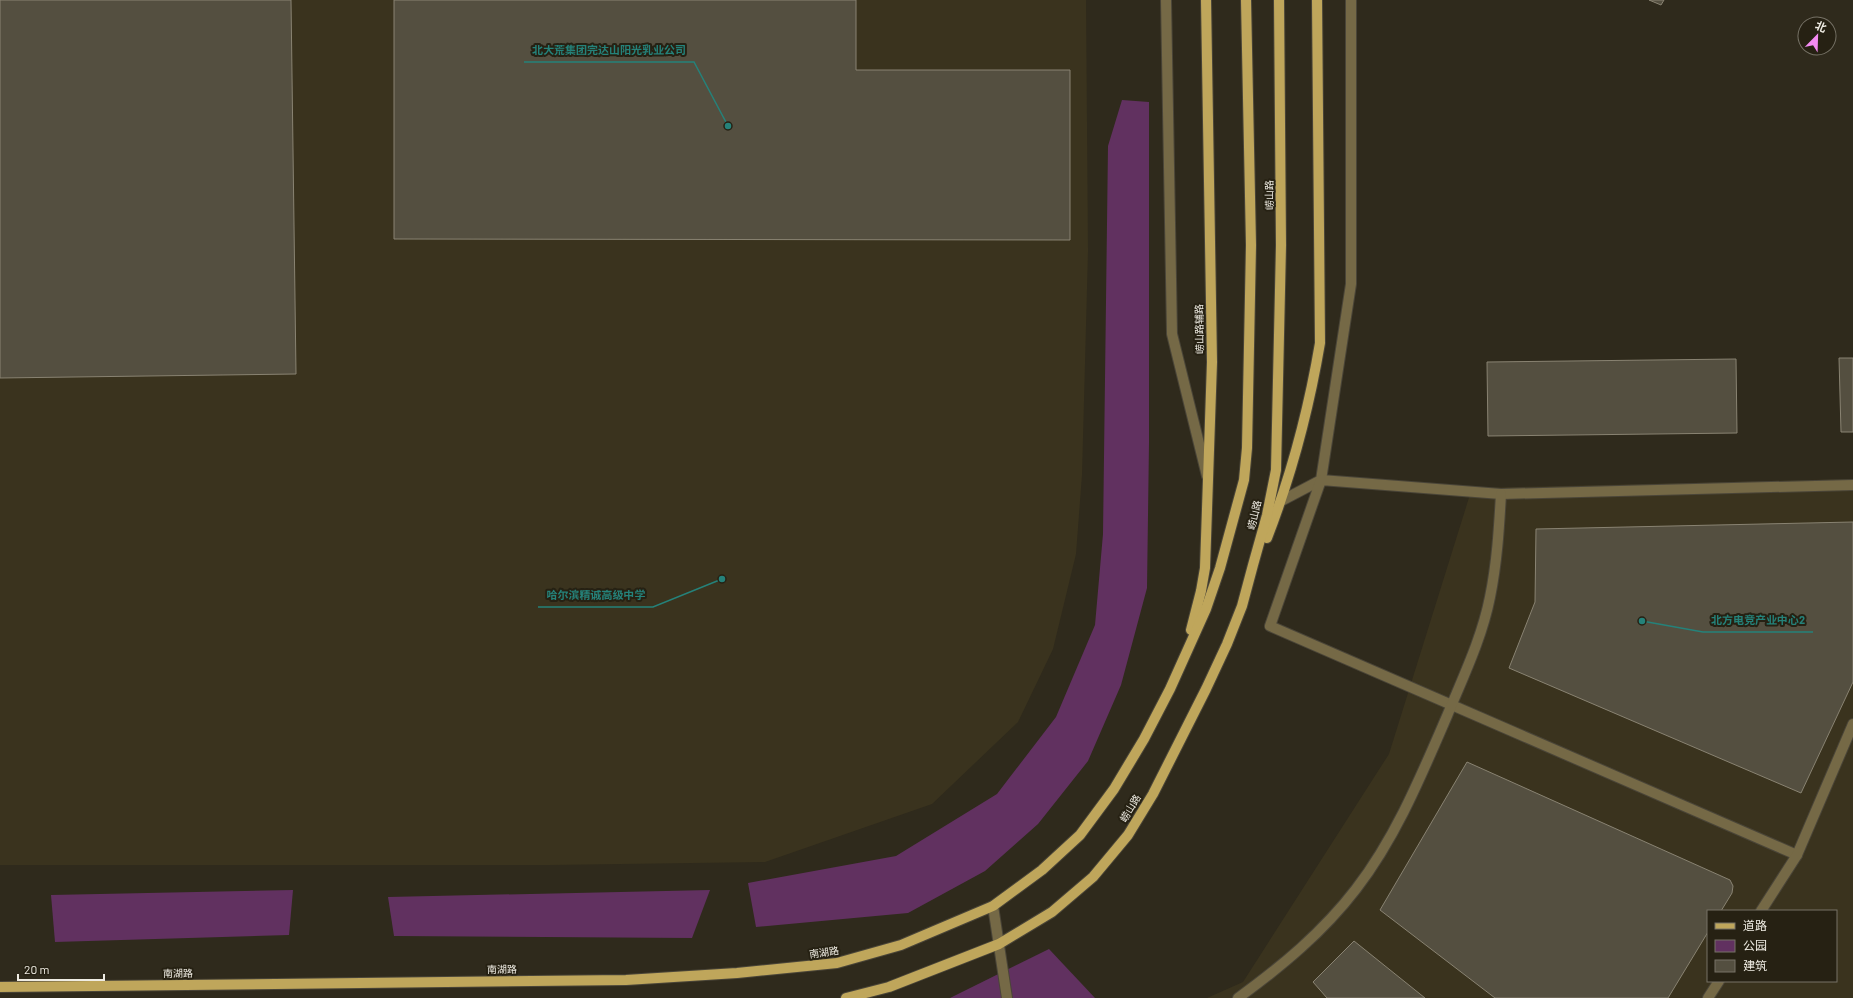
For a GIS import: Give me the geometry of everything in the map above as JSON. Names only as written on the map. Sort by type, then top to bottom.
[{"type":"main road","name":"崂山路辅路","points":[[1185,656],[1202,583],[1206,540],[1212,362],[1206,0]]},
{"type":"main road","name":"崂山路","points":[[993,906],[1042,870],[1080,835],[1114,789],[1144,739],[1170,689],[1206,609],[1220,568],[1244,480],[1247,448],[1251,245],[1246,0]]},
{"type":"main road","name":"崂山路","points":[[999,944],[1052,912],[1093,877],[1128,835],[1153,794],[1206,689],[1229,638],[1245,594],[1267,515],[1276,470],[1281,245],[1278,0]]},
{"type":"main road","points":[[1245,594],[1281,501],[1316,370],[1320,343],[1317,0]]},
{"type":"main road","name":"南湖路","points":[[0,987],[626,980],[737,973],[837,963],[901,945],[993,906]]},
{"type":"main road","points":[[846,998],[889,987],[999,944]]},
{"type":"street","points":[[1166,0],[1172,334],[1208,480]]},
{"type":"street","points":[[1351,0],[1351,284],[1321,480],[1270,626],[1797,855]]},
{"type":"street","points":[[1281,501],[1321,480],[1501,494],[1853,485]]},
{"type":"street","points":[[1238,998],[1269,975],[1307,943],[1356,889],[1401,818],[1416,789],[1474,651],[1490,597],[1495,564],[1501,494]]},
{"type":"street","points":[[1762,910],[1797,855],[1853,724]]},
{"type":"street","points":[[993,906],[1007,998]]},
{"type":"street","points":[[1708,998],[1718,982]]},
{"type":"shaded area","points":[[0,0],[1086,0],[1088,251],[1082,475],[1076,554],[1053,649],[1018,722],[932,804],[765,862],[550,865],[0,865]]},
{"type":"shaded area","points":[[1853,479],[1853,998],[1207,998],[1243,982],[1389,754],[1472,488]]},
{"type":"green space","points":[[1122,100],[1149,102],[1149,443],[1147,588],[1121,685],[1088,761],[1038,824],[985,871],[908,913],[756,927],[748,883],[896,856],[997,794],[1056,717],[1095,625],[1103,534],[1108,146]]},
{"type":"green space","points":[[293,890],[289,935],[55,942],[51,895]]},
{"type":"green space","points":[[710,890],[692,938],[394,936],[388,897]]},
{"type":"green space","points":[[1049,949],[1095,998],[950,998]]},
{"type":"building","points":[[0,0],[291,0],[296,374],[0,378]]},
{"type":"building","points":[[394,0],[856,0],[856,70],[1070,70],[1070,240],[394,239]]},
{"type":"building","points":[[1649,0],[1664,0],[1661,5]]},
{"type":"building","points":[[1839,358],[1853,358],[1853,432],[1841,432]]},
{"type":"building","points":[[1736,359],[1737,433],[1488,436],[1487,362]]},
{"type":"building","points":[[1853,522],[1853,682],[1801,793],[1509,668],[1535,602],[1536,529]]},
{"type":"building","points":[[1467,762],[1730,880],[1733,886],[1732,893],[1722,910],[1707,910],[1707,934],[1668,998],[1495,998],[1380,910]]},
{"type":"building","points":[[1354,941],[1425,998],[1327,998],[1313,982]]},
{"type":"place","name":"北大荒集团完达山阳光乳业公司","points":[[728,126]]},
{"type":"place","name":"哈尔滨精诚高级中学","points":[[722,579]]},
{"type":"place","name":"北方电竞产业中心2","points":[[1642,621]]}]
